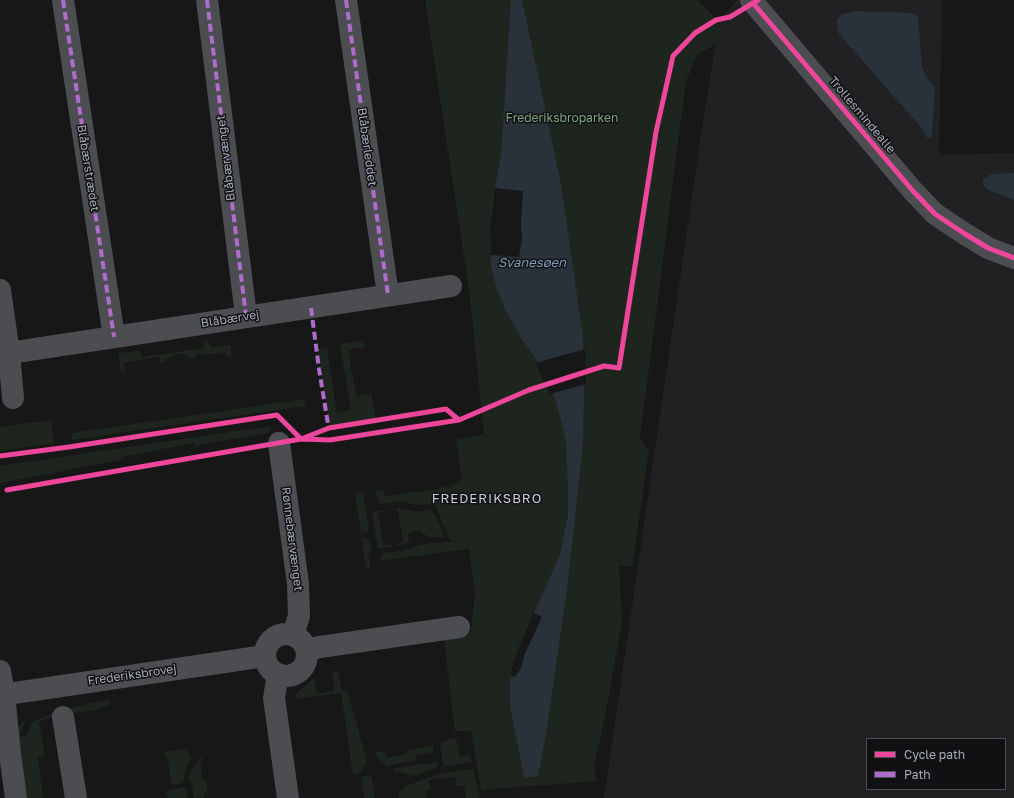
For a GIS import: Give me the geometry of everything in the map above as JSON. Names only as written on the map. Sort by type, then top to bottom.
[{"type":"street","name":"Blåbærstrædet","points":[[62,0],[114,337]]},
{"type":"street","name":"Blåbærvænget","points":[[207,0],[246,316]]},
{"type":"street","name":"Blåbærleddet","points":[[346,0],[388,295]]},
{"type":"street","name":"Trollesmindealle","points":[[751,0],[913,191],[935,214],[988,248],[1014,258]]},
{"type":"street","name":"Blåbærvej","points":[[9,353],[451,286]]},
{"type":"street","points":[[0,290],[9,353],[13,398]]},
{"type":"street","name":"Rønnebærvænget","points":[[279,443],[298,584],[300,643]]},
{"type":"street","points":[[300,643],[306,661],[298,672],[288,676],[278,674],[268,666],[265,656],[266,646],[274,638],[280,635],[286,634],[300,643],[327,646],[459,627]]},
{"type":"street","name":"Frederiksbrovej","points":[[2,694],[265,656]]},
{"type":"street","points":[[0,670],[16,798]]},
{"type":"street","points":[[278,674],[274,698],[288,798]]},
{"type":"street","points":[[63,717],[76,798]]},
{"type":"shaded area","points":[[737,0],[942,0],[939,155],[1014,153],[1014,798],[604,798],[719,21]]},
{"type":"green space","name":"Frederiksbroparken","points":[[425,0],[697,0],[719,21],[716,44],[697,55],[686,81],[640,438],[649,451],[632,567],[619,565],[622,621],[607,707],[594,767],[597,781],[481,790],[471,731],[455,731],[444,639],[471,632],[475,593],[469,549],[379,561],[382,553],[402,551],[420,545],[434,543],[467,541],[450,541],[435,504],[417,505],[401,501],[381,504],[375,491],[383,489],[385,496],[438,489],[447,486],[448,488],[462,479],[456,440],[484,434],[469,289]]},
{"type":"green space","points":[[203,341],[207,341],[211,347],[230,345],[232,356],[227,357],[225,352],[205,355],[198,353],[191,359],[184,354],[175,354],[160,364],[159,357],[123,363],[125,371],[121,372],[118,353],[141,351],[142,357],[204,348]]},
{"type":"green space","points":[[363,341],[365,345],[364,348],[355,348],[349,351],[351,369],[357,396],[371,393],[376,419],[330,427],[318,349],[327,348],[337,413],[351,410],[340,344]]},
{"type":"green space","points":[[305,399],[306,406],[72,440],[71,433]]},
{"type":"green space","points":[[51,420],[54,443],[0,451],[0,427]]},
{"type":"green space","points":[[270,426],[271,432],[195,446],[194,443],[121,457],[120,460],[0,483],[0,466]]},
{"type":"green space","points":[[363,492],[369,531],[362,533],[363,538],[368,539],[371,546],[371,551],[368,557],[370,560],[370,567],[366,568],[355,493]]},
{"type":"green space","points":[[398,508],[419,512],[431,510],[439,522],[444,537],[428,537],[419,530],[408,534],[409,542],[396,546],[396,544],[403,542],[398,509],[390,509]]},
{"type":"green space","points":[[386,511],[378,513],[383,545],[391,544],[391,547],[378,549],[372,512]]},
{"type":"green space","points":[[338,670],[342,692],[347,691],[367,760],[361,773],[353,775],[341,693],[296,699],[296,694],[313,679],[315,681],[317,693],[335,691],[332,672]]},
{"type":"green space","points":[[109,700],[111,705],[97,708],[97,710],[51,717],[39,722],[45,756],[38,758],[43,798],[23,798],[15,735],[21,723],[26,719],[19,736],[27,736],[31,723],[54,712]]},
{"type":"green space","points":[[456,738],[460,757],[469,755],[472,762],[446,766],[443,764],[440,744],[447,740]]},
{"type":"green space","points":[[433,745],[433,752],[416,755],[416,760],[387,766],[377,757],[376,752],[385,751],[387,758],[406,754],[406,751]]},
{"type":"green space","points":[[180,749],[187,751],[191,759],[185,772],[184,781],[175,785],[171,783],[168,760],[164,755],[166,752]]},
{"type":"green space","points":[[202,757],[203,758],[200,762],[202,780],[207,782],[207,791],[204,797],[194,798],[189,775],[196,763]]},
{"type":"green space","points":[[438,762],[438,767],[414,776],[394,771],[394,768]]},
{"type":"green space","points":[[473,769],[480,798],[466,798],[464,786],[457,786],[455,777],[429,780],[430,790],[426,791],[427,798],[398,798],[399,793],[408,785],[442,773]]},
{"type":"green space","points":[[365,776],[372,777],[375,798],[364,798],[361,778]]},
{"type":"green space","points":[[184,787],[187,790],[187,798],[169,798],[167,796],[166,793],[173,789]]},
{"type":"water","name":"Svanesøen","points":[[511,0],[522,0],[561,184],[583,337],[583,443],[567,589],[547,728],[538,777],[524,777],[510,706],[510,683],[512,666],[519,646],[560,554],[568,515],[568,490],[566,441],[556,401],[535,357],[521,338],[505,309],[496,286],[491,266],[491,210],[501,155]]},
{"type":"water","points":[[853,11],[913,13],[918,17],[922,66],[926,77],[935,88],[932,137],[927,138],[920,126],[839,34],[837,19],[841,15]]},
{"type":"water","points":[[1014,173],[1014,200],[986,189],[983,185],[983,180],[992,174]]},
{"type":"pier","points":[[495,188],[523,191],[521,223],[522,240],[519,257],[491,255],[490,224]]},
{"type":"pier","points":[[585,349],[586,384],[550,394],[535,363]]},
{"type":"pier","points":[[533,613],[542,617],[524,656],[521,668],[515,677],[511,676],[512,666]]},
{"type":"marked path","points":[[63,0],[114,337]]},
{"type":"marked path","points":[[207,0],[246,316]]},
{"type":"marked path","points":[[346,0],[388,295]]},
{"type":"marked path","points":[[311,308],[329,430]]},
{"type":"cycle path","points":[[0,456],[277,415],[301,439],[330,440],[459,420],[529,390],[604,366],[619,368],[656,132],[673,56],[695,33],[716,20],[730,17],[758,0]]},
{"type":"cycle path","points":[[753,3],[913,191],[935,214],[988,248],[1014,258]]},
{"type":"cycle path","points":[[7,490],[301,439],[329,428],[446,409],[459,420]]},
{"type":"district","name":"FREDERIKSBRO","points":[[487,499]]}]
